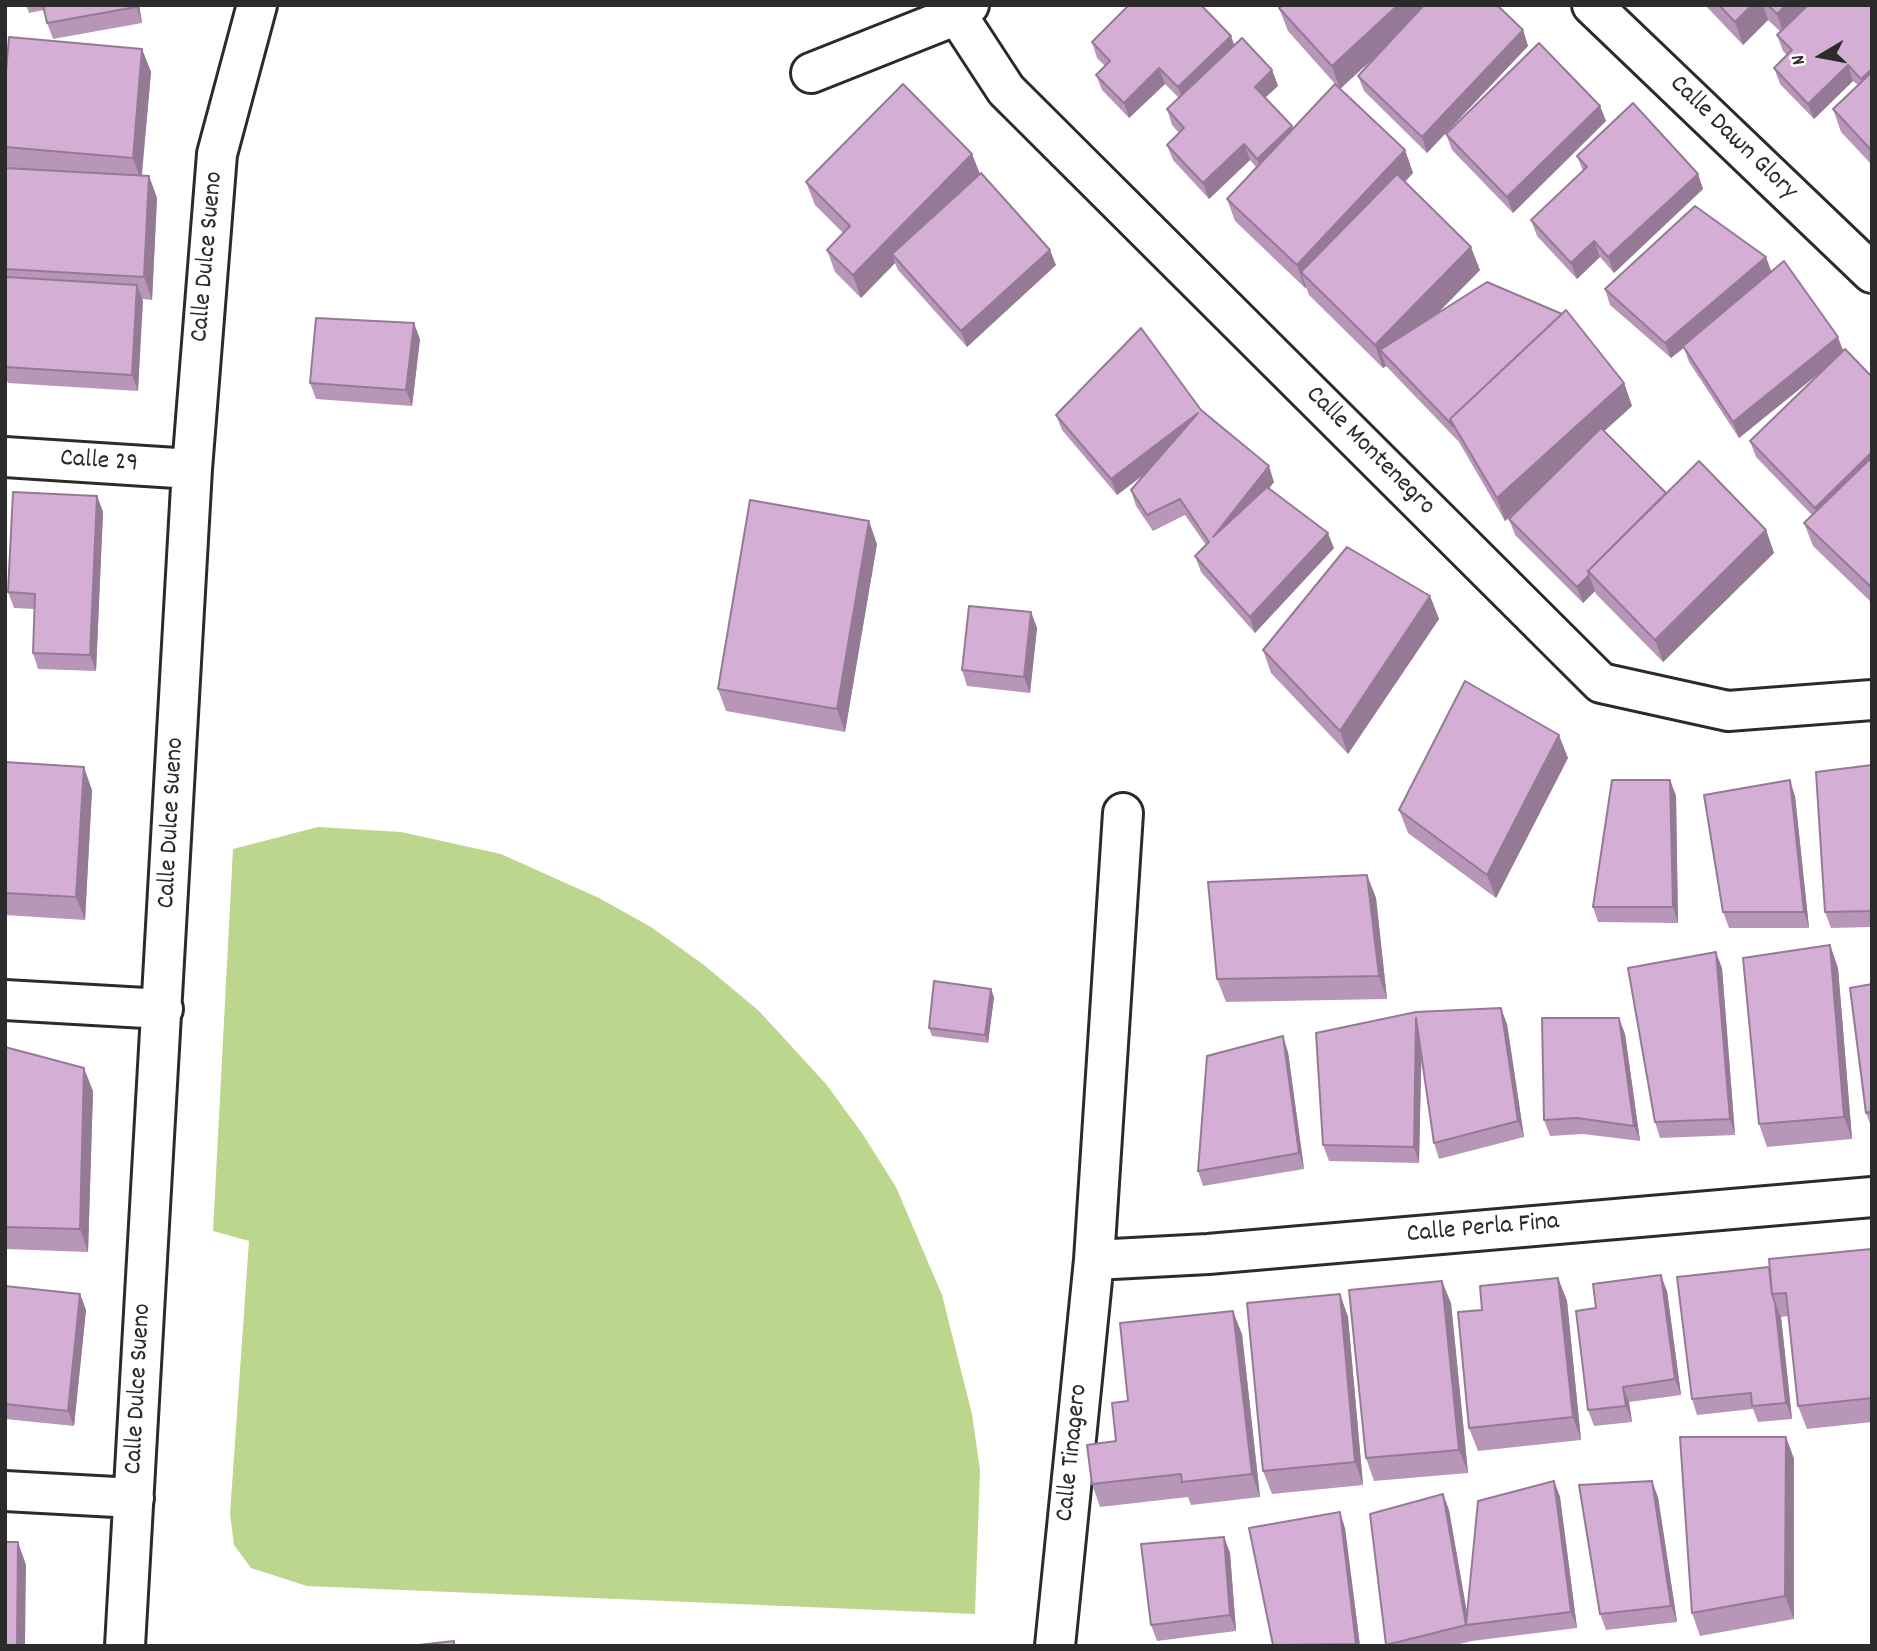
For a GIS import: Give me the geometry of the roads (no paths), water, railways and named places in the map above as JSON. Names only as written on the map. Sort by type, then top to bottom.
[{"type":"street","name":"Calle Dulce Sueno","points":[[125,1646],[192,469],[217,154],[257,5]]},
{"type":"street","name":"Calle Dawn Glory","points":[[1591,5],[1872,273]]},
{"type":"street","points":[[811,74],[963,10]]},
{"type":"street","name":"Calle Montenegro","points":[[963,10],[1006,90],[1601,683],[1728,711],[1872,700]]},
{"type":"street","name":"Calle 29","points":[[5,457],[192,469]]},
{"type":"street","name":"Calle Tinagero","points":[[1055,1646],[1094,1260],[1123,813]]},
{"type":"street","points":[[5,1000],[163,1009]]},
{"type":"street","name":"Calle Perla Fina","points":[[1094,1260],[1208,1254],[1872,1197]]},
{"type":"street","points":[[5,1491],[134,1498]]}]
